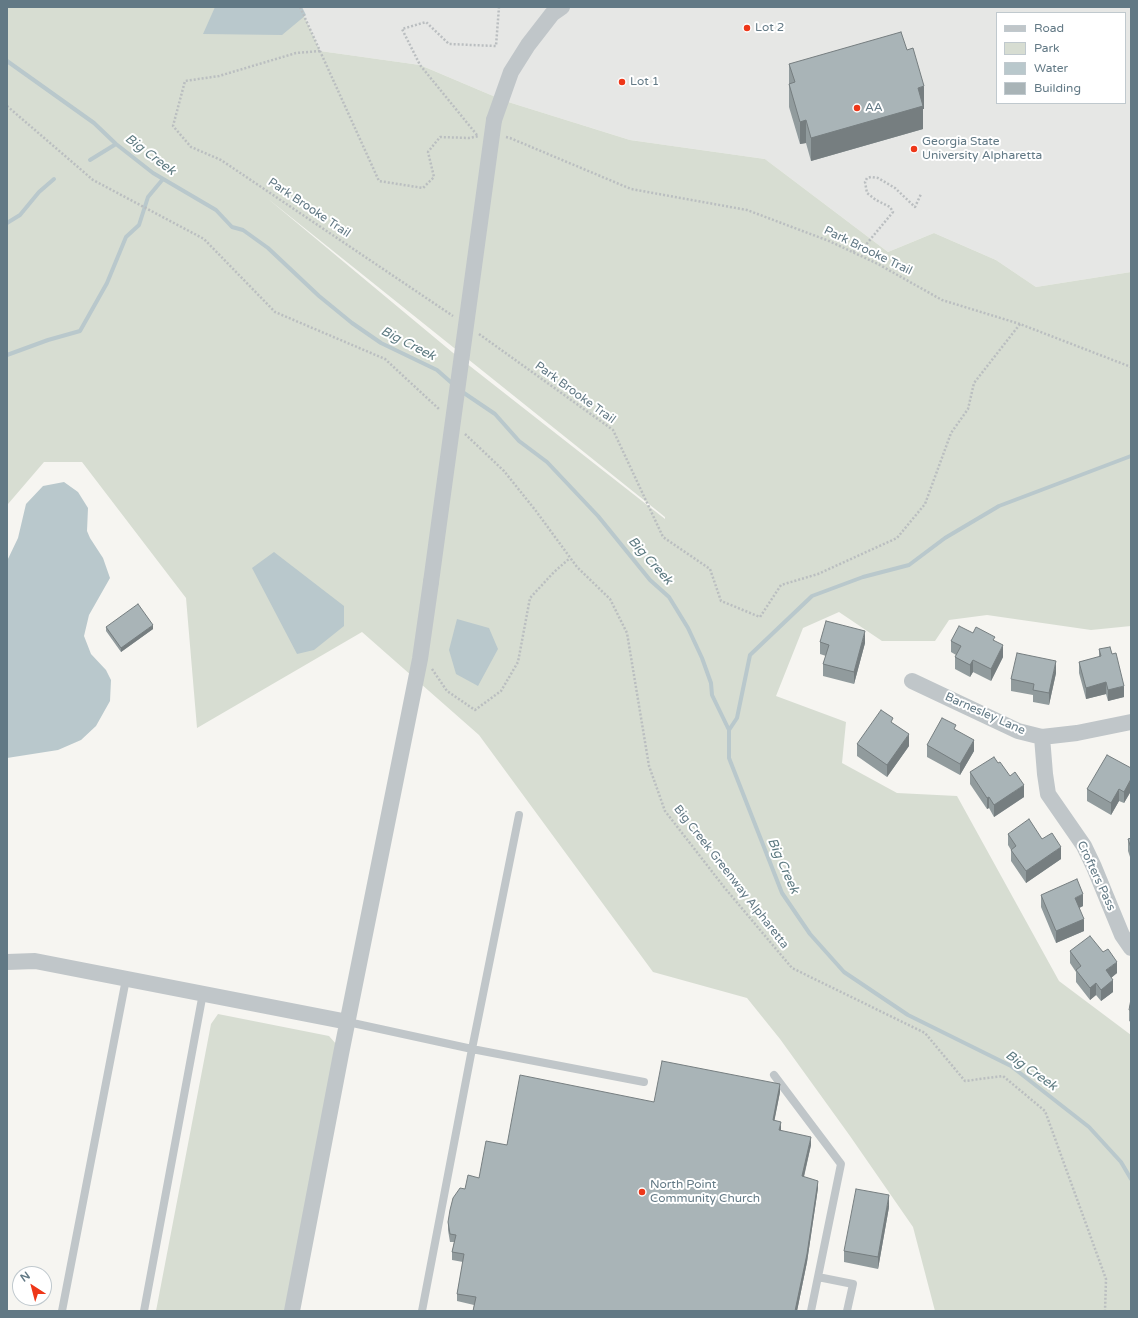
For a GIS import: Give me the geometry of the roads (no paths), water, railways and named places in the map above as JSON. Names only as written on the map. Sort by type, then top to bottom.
[{"type":"street","points":[[292,1311],[420,659],[494,120],[511,72],[528,45],[552,14],[562,7]]},
{"type":"street","name":"Barnesley Lane","points":[[912,680],[1018,731],[1042,737],[1077,733],[1131,722]]},
{"type":"street","name":"Crofters Pass","points":[[1042,737],[1048,794],[1084,846],[1122,935],[1131,948]]},
{"type":"street","points":[[7,962],[35,961],[348,1022]]},
{"type":"lane","points":[[422,1311],[472,1049],[519,816]]},
{"type":"lane","points":[[62,1311],[126,979]]},
{"type":"lane","points":[[144,1311],[203,993]]},
{"type":"lane","points":[[348,1022],[472,1049],[644,1082]]},
{"type":"lane","points":[[774,1075],[841,1164],[811,1311]]},
{"type":"lane","points":[[818,1277],[853,1284],[847,1311]]},
{"type":"water","points":[[215,7],[302,7],[306,15],[282,35],[203,34]]},
{"type":"water","points":[[64,482],[78,492],[88,508],[87,531],[103,558],[110,578],[89,615],[84,636],[91,654],[106,670],[111,680],[110,701],[96,726],[81,740],[58,750],[7,758],[7,561],[18,538],[26,504],[43,486]]},
{"type":"water","points":[[274,552],[344,606],[344,626],[314,650],[297,654],[252,568]]},
{"type":"water","points":[[457,619],[489,628],[498,649],[478,686],[456,674],[449,650]]},
{"type":"waterway","name":"Big Creek","points":[[7,61],[94,123],[116,144],[153,173],[216,210],[232,227],[243,230],[268,248],[319,296],[352,323],[381,343],[437,370],[454,385]]},
{"type":"waterway","points":[[90,160],[116,144]]},
{"type":"waterway","points":[[7,223],[20,215],[39,192],[54,179]]},
{"type":"waterway","points":[[7,355],[48,340],[80,331],[107,283],[126,237],[139,225],[148,197],[163,179]]},
{"type":"waterway","name":"Big Creek","points":[[461,391],[495,414],[519,441],[547,462],[598,516],[650,580],[669,597],[688,628],[702,658],[711,683],[712,695],[729,730],[729,758],[782,893],[810,934],[844,972],[908,1015],[1011,1066],[1089,1127],[1121,1162],[1131,1179]]},
{"type":"waterway","points":[[729,730],[737,718],[750,655],[812,596],[863,577],[909,565],[945,538],[999,506],[1131,456]]},
{"type":"place","name":"Lot 2","points":[[747,28]]},
{"type":"place","name":"Lot 1","points":[[622,82]]},
{"type":"place","name":"AA","points":[[857,108]]},
{"type":"place","name":"Georgia State University Alpharetta","points":[[914,149]]},
{"type":"place","name":"North Point Community Church","points":[[642,1192]]}]
